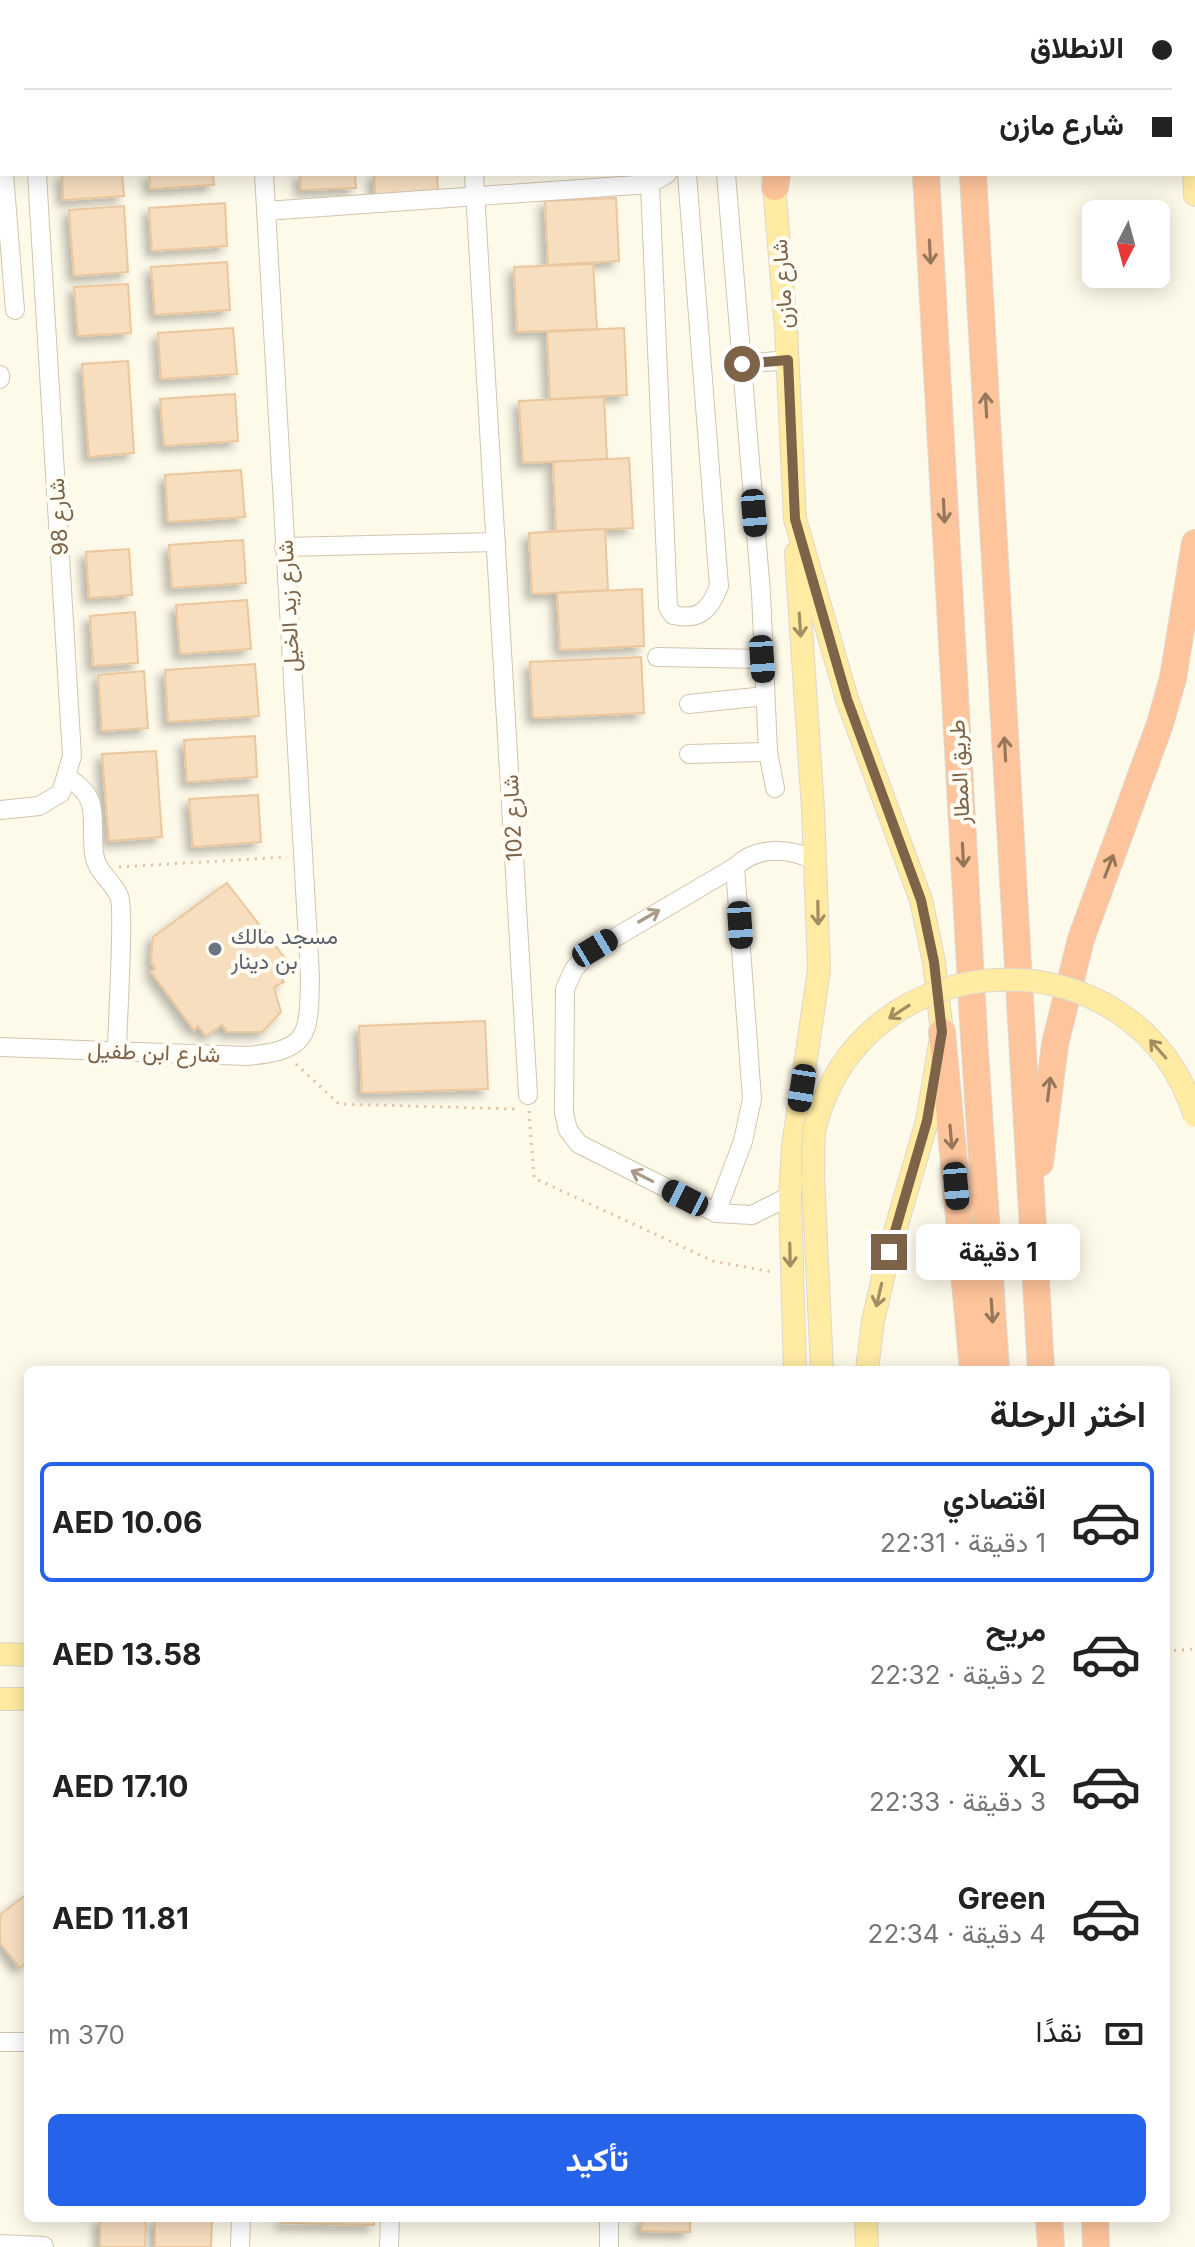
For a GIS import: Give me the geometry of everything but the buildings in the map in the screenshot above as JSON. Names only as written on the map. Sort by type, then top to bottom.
[{"type":"highway","name":"طريق المطار","points":[[926,176],[973,1022],[996,1366]]},
{"type":"highway","points":[[973,176],[1041,1366]]},
{"type":"highway","points":[[1032,1222],[1055,1044],[1081,939],[1160,724],[1173,678],[1195,543]]},
{"type":"highway","points":[[942,1032],[973,1366]]},
{"type":"highway","points":[[1049,2222],[1051,2247]]},
{"type":"highway","points":[[1095,2222],[1096,2247]]},
{"type":"main road","name":"شارع مازن","points":[[775,178],[795,519],[847,699],[921,900],[934,962],[942,1032],[927,1121],[889,1252],[873,1321],[867,1366]]},
{"type":"main road","points":[[795,519],[816,861],[819,970],[793,1146],[790,1196],[795,1366]]},
{"type":"main road","points":[[822,1366],[813,1176],[815,1129],[832,1083],[860,1043],[897,1011],[940,989],[988,978],[1037,980],[1073,990],[1127,1017],[1162,1052],[1188,1093],[1195,1116]]},
{"type":"main road","points":[[0,1654],[24,1655]]},
{"type":"main road","points":[[0,1699],[24,1699]]},
{"type":"main road","points":[[866,2222],[867,2247]]},
{"type":"street","points":[[4,176],[15,310]]},
{"type":"street","name":"شارع 98","points":[[37,176],[72,756],[68,778]]},
{"type":"street","name":"شارع زيد الخيل","points":[[264,176],[310,976],[309,1012],[303,1038],[284,1052]]},
{"type":"street","name":"شارع 102","points":[[474,176],[528,1095]]},
{"type":"street","points":[[266,211],[476,196],[656,177],[668,607],[673,615],[687,618],[699,615],[712,605],[719,586],[687,176]]},
{"type":"street","points":[[726,176],[761,593],[768,752],[775,788]]},
{"type":"street","points":[[742,364],[788,360]]},
{"type":"street","points":[[284,547],[496,542]]},
{"type":"street","points":[[657,657],[762,659]]},
{"type":"street","points":[[689,704],[765,696]]},
{"type":"street","points":[[689,754],[768,752]]},
{"type":"street","points":[[0,810],[39,806],[61,793],[68,778],[85,788],[94,810],[94,856],[99,869],[120,897],[117,1051]]},
{"type":"street","points":[[790,1196],[752,1215],[716,1213],[579,1144],[568,1130],[564,1113],[565,989],[574,969],[595,948],[735,867],[747,856],[771,851],[794,853],[816,861]]},
{"type":"street","points":[[716,1213],[743,1141],[752,1099],[735,867]]},
{"type":"street","name":"شارع ابن طفيل","points":[[0,1047],[247,1056],[284,1052]]},
{"type":"street","points":[[0,2042],[24,2042]]},
{"type":"street","points":[[240,2247],[241,2222]]},
{"type":"street","points":[[389,2247],[390,2222]]},
{"type":"street","points":[[609,2222],[609,2247]]},
{"type":"street","points":[[0,2244],[44,2246]]},
{"type":"path","points":[[99,869],[303,856]]},
{"type":"path","points":[[284,1052],[339,1104],[529,1110],[534,1178],[713,1261],[791,1275]]},
{"type":"path","points":[[1170,1651],[1195,1649]]},
{"type":"place","name":"مسجد مالك بن دينار","points":[[215,949]]},
{"type":"route","points":[[742,364],[788,360],[795,519],[847,699],[921,900],[934,962],[942,1032],[927,1121],[889,1252]]}]
